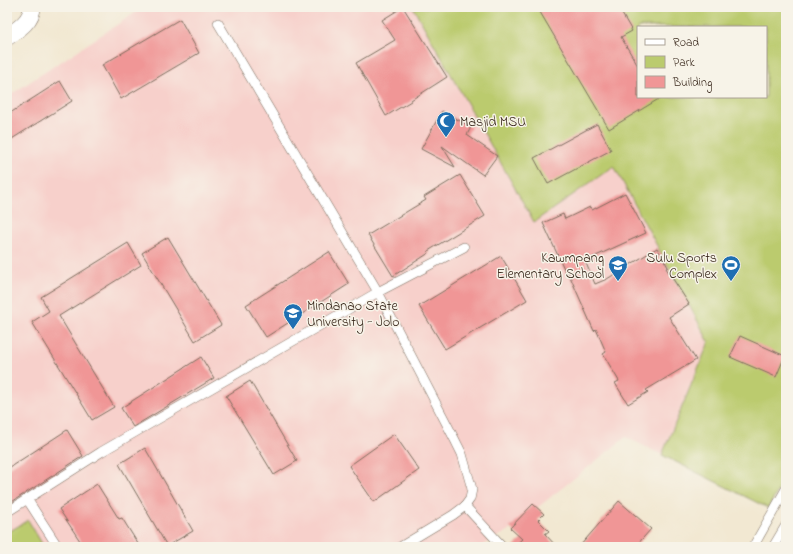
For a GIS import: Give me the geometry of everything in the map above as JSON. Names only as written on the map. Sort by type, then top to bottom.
[{"type":"street","points":[[7,38],[25,24],[32,11],[32,7]]},
{"type":"lane","points":[[218,23],[378,292],[462,454],[472,489],[470,499],[465,506],[453,515],[400,547]]},
{"type":"lane","points":[[7,512],[101,452],[378,292],[464,247]]},
{"type":"lane","points":[[753,547],[786,489]]},
{"type":"lane","points":[[28,499],[58,547]]},
{"type":"lane","points":[[465,506],[503,547]]},
{"type":"lane","points":[[773,547],[786,525]]},
{"type":"shaded area","name":"Mindanao State University - Jolo","points":[[144,7],[413,7],[534,222],[614,166],[709,342],[662,455],[626,437],[508,531],[479,547],[7,547],[7,97]]},
{"type":"green space","name":"Sulu Sports Complex","points":[[413,7],[786,7],[786,486],[782,484],[768,508],[662,455],[709,342],[614,166],[534,222]]},
{"type":"green space","points":[[28,520],[44,547],[7,547],[7,533]]},
{"type":"building","points":[[403,7],[447,77],[386,116],[356,63],[395,40],[382,20]]},
{"type":"building","points":[[537,7],[618,7],[632,31],[621,37],[637,64],[637,98],[660,98],[609,129]]},
{"type":"building","points":[[180,19],[199,53],[121,99],[102,65]]},
{"type":"building","points":[[60,81],[72,101],[7,142],[7,115]]},
{"type":"building","name":"Masjid MSU","points":[[442,111],[471,127],[467,135],[497,156],[483,175],[442,146],[455,167],[421,149]]},
{"type":"building","points":[[597,124],[611,150],[548,184],[534,158]]},
{"type":"building","points":[[460,175],[485,216],[428,251],[429,253],[393,276],[368,235],[426,200],[424,197]]},
{"type":"building","points":[[625,193],[646,233],[585,261],[595,284],[607,279],[657,248],[668,267],[666,268],[689,304],[669,317],[696,360],[646,390],[648,392],[628,404],[615,383],[619,381],[603,354],[606,352],[596,329],[594,331],[568,272],[566,273],[543,223],[563,214],[565,219],[590,207],[592,210]]},
{"type":"building","points":[[168,237],[221,325],[195,341],[142,253]]},
{"type":"building","points":[[128,243],[141,265],[59,316],[114,407],[92,420],[32,322],[49,311],[41,297]]},
{"type":"building","points":[[329,252],[349,284],[266,337],[246,305]]},
{"type":"building","points":[[501,256],[527,300],[445,349],[419,306]]},
{"type":"building","points":[[740,336],[785,356],[776,377],[730,357]]},
{"type":"building","points":[[201,357],[214,378],[133,427],[121,408]]},
{"type":"building","points":[[250,381],[297,461],[274,475],[226,396]]},
{"type":"building","points":[[67,430],[83,456],[7,505],[7,469]]},
{"type":"building","points":[[394,434],[419,470],[374,502],[349,466]]},
{"type":"building","points":[[145,448],[193,531],[167,546],[119,464]]},
{"type":"building","points":[[97,484],[119,519],[122,518],[140,547],[84,547],[59,509]]},
{"type":"building","points":[[619,501],[651,529],[635,547],[579,547]]},
{"type":"building","points":[[533,504],[544,514],[538,520],[549,531],[545,534],[557,547],[513,547],[522,539],[510,528]]},
{"type":"place","name":"Masjid MSU","points":[[446,138]]},
{"type":"place","name":"Kawmpang Elementary School","points":[[618,282]]},
{"type":"place","name":"Sulu Sports Complex","points":[[731,282]]},
{"type":"place","name":"Mindanao State University - Jolo","points":[[293,330]]}]
